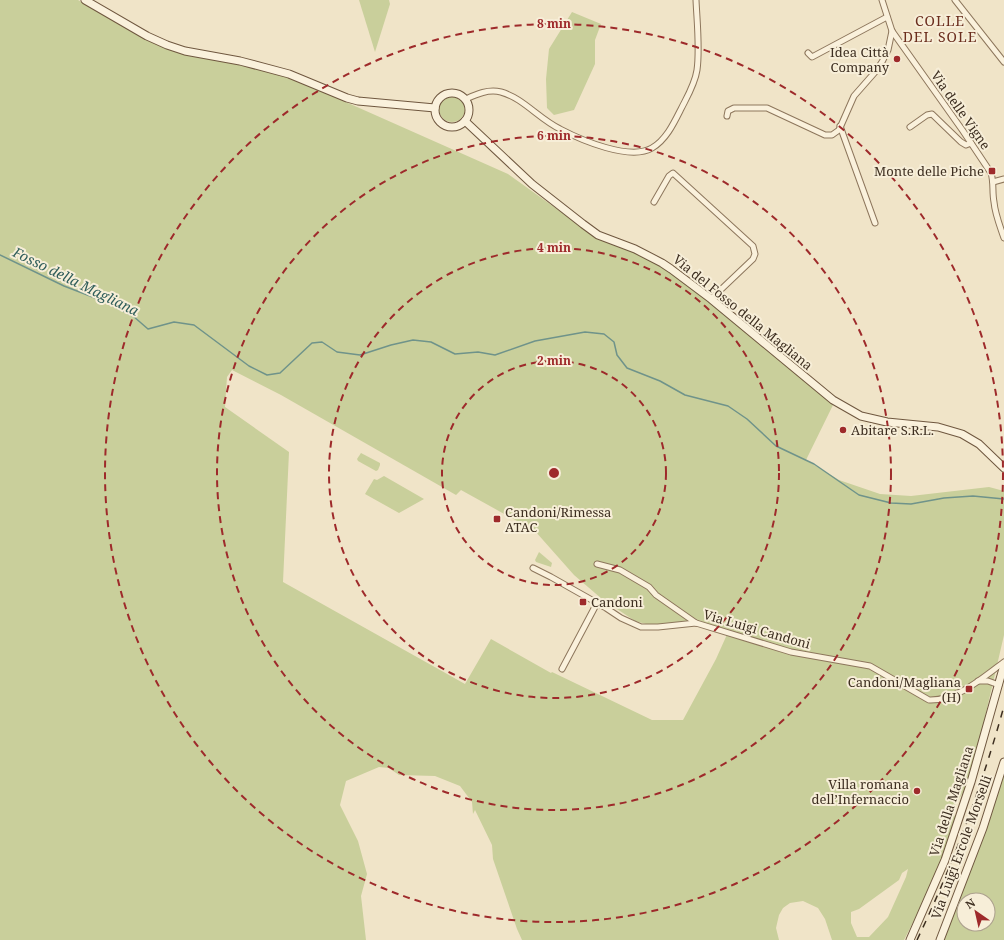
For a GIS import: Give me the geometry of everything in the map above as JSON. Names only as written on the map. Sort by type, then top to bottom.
[{"type":"street","points":[[466,99],[486,91],[504,93],[515,98],[551,124],[578,137],[617,150],[634,152],[649,150],[659,143],[671,129],[695,79],[698,62],[696,0]]},
{"type":"street","name":"Via delle Vigne","points":[[882,0],[892,32],[989,171],[993,182],[994,208],[1004,238]]},
{"type":"street","points":[[955,0],[1004,62]]},
{"type":"street","points":[[89,1],[147,36],[166,45],[185,51],[240,61],[289,74],[347,98],[358,101],[435,108]]},
{"type":"street","points":[[808,53],[812,57],[887,17]]},
{"type":"street","points":[[727,116],[729,109],[734,108],[767,108],[825,135],[834,134],[840,126],[854,96],[882,62],[888,50],[892,32]]},
{"type":"street","points":[[450,92],[456,93],[466,99],[470,109],[466,121],[456,127],[446,126],[438,119],[435,108],[440,97],[450,92]]},
{"type":"street","points":[[910,127],[927,115],[932,114],[961,142],[971,144]]},
{"type":"street","name":"Via del Fosso della Magliana","points":[[466,121],[532,184],[582,224],[598,235],[635,249],[662,263],[711,299],[833,400],[861,416],[873,419],[938,427],[962,434],[980,444],[1004,468]]},
{"type":"street","points":[[840,126],[875,223]]},
{"type":"street","points":[[654,202],[669,176],[673,173],[752,246],[755,254],[753,259],[711,299]]},
{"type":"street","points":[[993,182],[1004,179]]},
{"type":"street","points":[[597,564],[620,570],[649,587],[656,595],[696,623]]},
{"type":"street","name":"Via Luigi Candoni","points":[[532,568],[551,577],[621,618],[641,627],[658,627],[696,623],[791,652],[870,666],[929,700],[938,700],[950,697],[977,682],[1004,663]]},
{"type":"street","points":[[562,669],[597,603]]},
{"type":"street","name":"Via della Magliana","points":[[910,940],[945,860],[971,782],[1004,663]]},
{"type":"street","points":[[977,682],[988,681],[999,685]]},
{"type":"street","name":"Via Luigi Ercole Morselli","points":[[940,940],[983,828],[1004,762]]},
{"type":"green space","points":[[0,0],[78,0],[160,45],[285,75],[508,174],[589,232],[656,261],[674,273],[833,405],[806,460],[839,480],[880,494],[911,496],[989,487],[1004,491],[1004,635],[970,782],[951,811],[956,818],[933,883],[904,940],[832,940],[825,919],[818,908],[803,901],[790,903],[783,908],[779,915],[776,928],[779,940],[522,940],[493,859],[492,845],[475,810],[473,814],[472,802],[460,786],[435,776],[399,775],[389,768],[379,767],[346,781],[340,805],[358,841],[367,874],[361,896],[366,940],[0,940]],"holes":[[[232,370],[281,395],[456,495],[461,490],[535,531],[574,575],[602,599],[635,621],[653,625],[698,622],[729,630],[716,659],[683,720],[652,720],[552,672],[551,673],[491,639],[465,684],[283,582],[289,452],[225,407],[227,377]],[[908,869],[906,877],[888,917],[869,937],[857,937],[851,923],[851,912],[859,909],[899,880],[902,873]]]},
{"type":"green space","points":[[359,0],[389,0],[390,4],[375,52]]},
{"type":"green space","points":[[572,12],[601,24],[595,40],[595,64],[574,110],[554,115],[547,108],[546,79],[549,49]]},
{"type":"green space","points":[[452,96],[461,100],[465,109],[461,118],[452,122],[443,118],[439,109],[443,100]]},
{"type":"green space","points":[[361,453],[380,463],[378,470],[376,471],[358,461],[357,459]]},
{"type":"green space","points":[[384,476],[424,499],[399,513],[365,494],[374,479],[377,480]]},
{"type":"green space","points":[[539,552],[552,563],[551,567],[536,562],[535,560]]},
{"type":"green space","points":[[1004,770],[1004,940],[943,940],[956,904],[956,932],[996,932],[996,892],[960,892]]},
{"type":"waterway","name":"Fosso della Magliana","points":[[0,255],[64,286],[103,301],[133,316],[148,329],[174,322],[194,325],[249,366],[267,375],[280,373],[312,343],[322,342],[337,352],[360,355],[413,340],[431,342],[455,354],[478,352],[495,355],[535,341],[585,332],[604,334],[614,342],[617,355],[627,368],[660,381],[685,395],[728,406],[747,419],[776,446],[814,464],[859,495],[891,503],[911,504],[944,498],[973,496],[1004,499]]},
{"type":"railway","points":[[917,940],[943,883],[966,825],[1004,706]]},
{"type":"place","name":"Idea Città Company","points":[[897,59]]},
{"type":"place","name":"Monte delle Piche","points":[[992,171]]},
{"type":"place","name":"Abitare S.R.L.","points":[[843,430]]},
{"type":"place","name":"Candoni/Rimessa ATAC","points":[[497,519]]},
{"type":"place","name":"Candoni","points":[[583,602]]},
{"type":"place","name":"Candoni/Magliana (H)","points":[[969,689]]},
{"type":"place","name":"Villa romana dell’Infernaccio","points":[[917,791]]},
{"type":"district","name":"COLLE DEL SOLE","points":[[940,28]]}]
